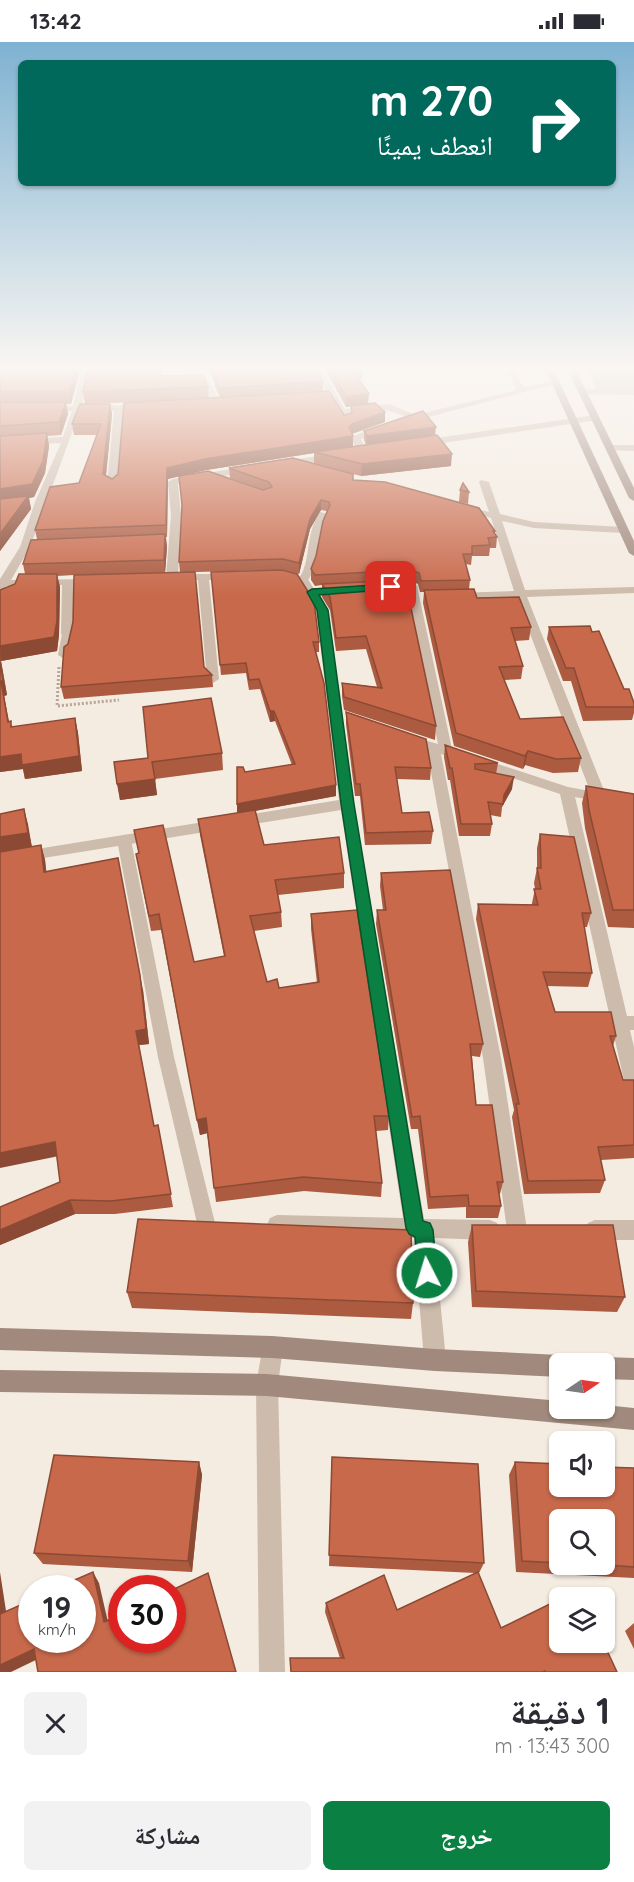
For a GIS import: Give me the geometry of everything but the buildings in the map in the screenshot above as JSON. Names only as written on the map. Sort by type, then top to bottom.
[{"type":"main road","points":[[582,442],[634,553]]},
{"type":"main road","points":[[607,442],[630,483],[634,498]]},
{"type":"main road","points":[[0,1339],[272,1347],[435,1360],[549,1365]]},
{"type":"main road","points":[[615,1368],[634,1369]]},
{"type":"main road","points":[[0,1381],[267,1385],[634,1419]]},
{"type":"street","points":[[0,443],[21,442]]},
{"type":"street","points":[[2,585],[25,548],[35,503],[66,442]]},
{"type":"street","points":[[112,485],[116,442]]},
{"type":"street","points":[[352,453],[355,442]]},
{"type":"street","points":[[409,445],[430,442]]},
{"type":"street","points":[[610,448],[634,448]]},
{"type":"street","points":[[279,465],[374,450]]},
{"type":"street","points":[[291,464],[313,469]]},
{"type":"street","points":[[255,468],[173,482],[176,515],[174,542],[166,578],[283,575],[303,579],[318,592],[341,716],[347,804],[419,1229],[435,1360]]},
{"type":"street","points":[[484,482],[520,593],[600,798]]},
{"type":"street","points":[[457,507],[534,525],[623,530]]},
{"type":"street","points":[[203,577],[213,679]]},
{"type":"street","points":[[2,585],[114,580]]},
{"type":"street","points":[[67,634],[68,582]]},
{"type":"street","points":[[378,588],[411,586],[419,598],[439,749],[492,1058],[517,1230]]},
{"type":"street","points":[[447,597],[634,590]]},
{"type":"street","points":[[411,740],[566,791],[634,803]]},
{"type":"street","points":[[566,791],[626,1023],[634,1085]]},
{"type":"street","points":[[0,860],[347,804]]},
{"type":"street","points":[[206,1223],[230,1224]]},
{"type":"street","points":[[253,1224],[540,1230]]},
{"type":"street","points":[[576,1230],[634,1230]]},
{"type":"street","points":[[272,1347],[267,1385],[272,1672]]},
{"type":"lane","points":[[207,475],[227,482]]},
{"type":"lane","points":[[303,579],[308,573],[316,525],[323,514]]},
{"type":"lane","points":[[163,542],[174,542]]},
{"type":"lane","points":[[25,548],[36,547]]},
{"type":"lane","points":[[63,655],[67,634]]},
{"type":"lane","points":[[124,840],[166,1057],[206,1223]]},
{"type":"path","points":[[63,655],[60,661],[57,706],[119,700]]},
{"type":"route","points":[[391,587],[312,592],[322,610],[347,804],[415,1228],[423,1230],[427,1273]]}]
